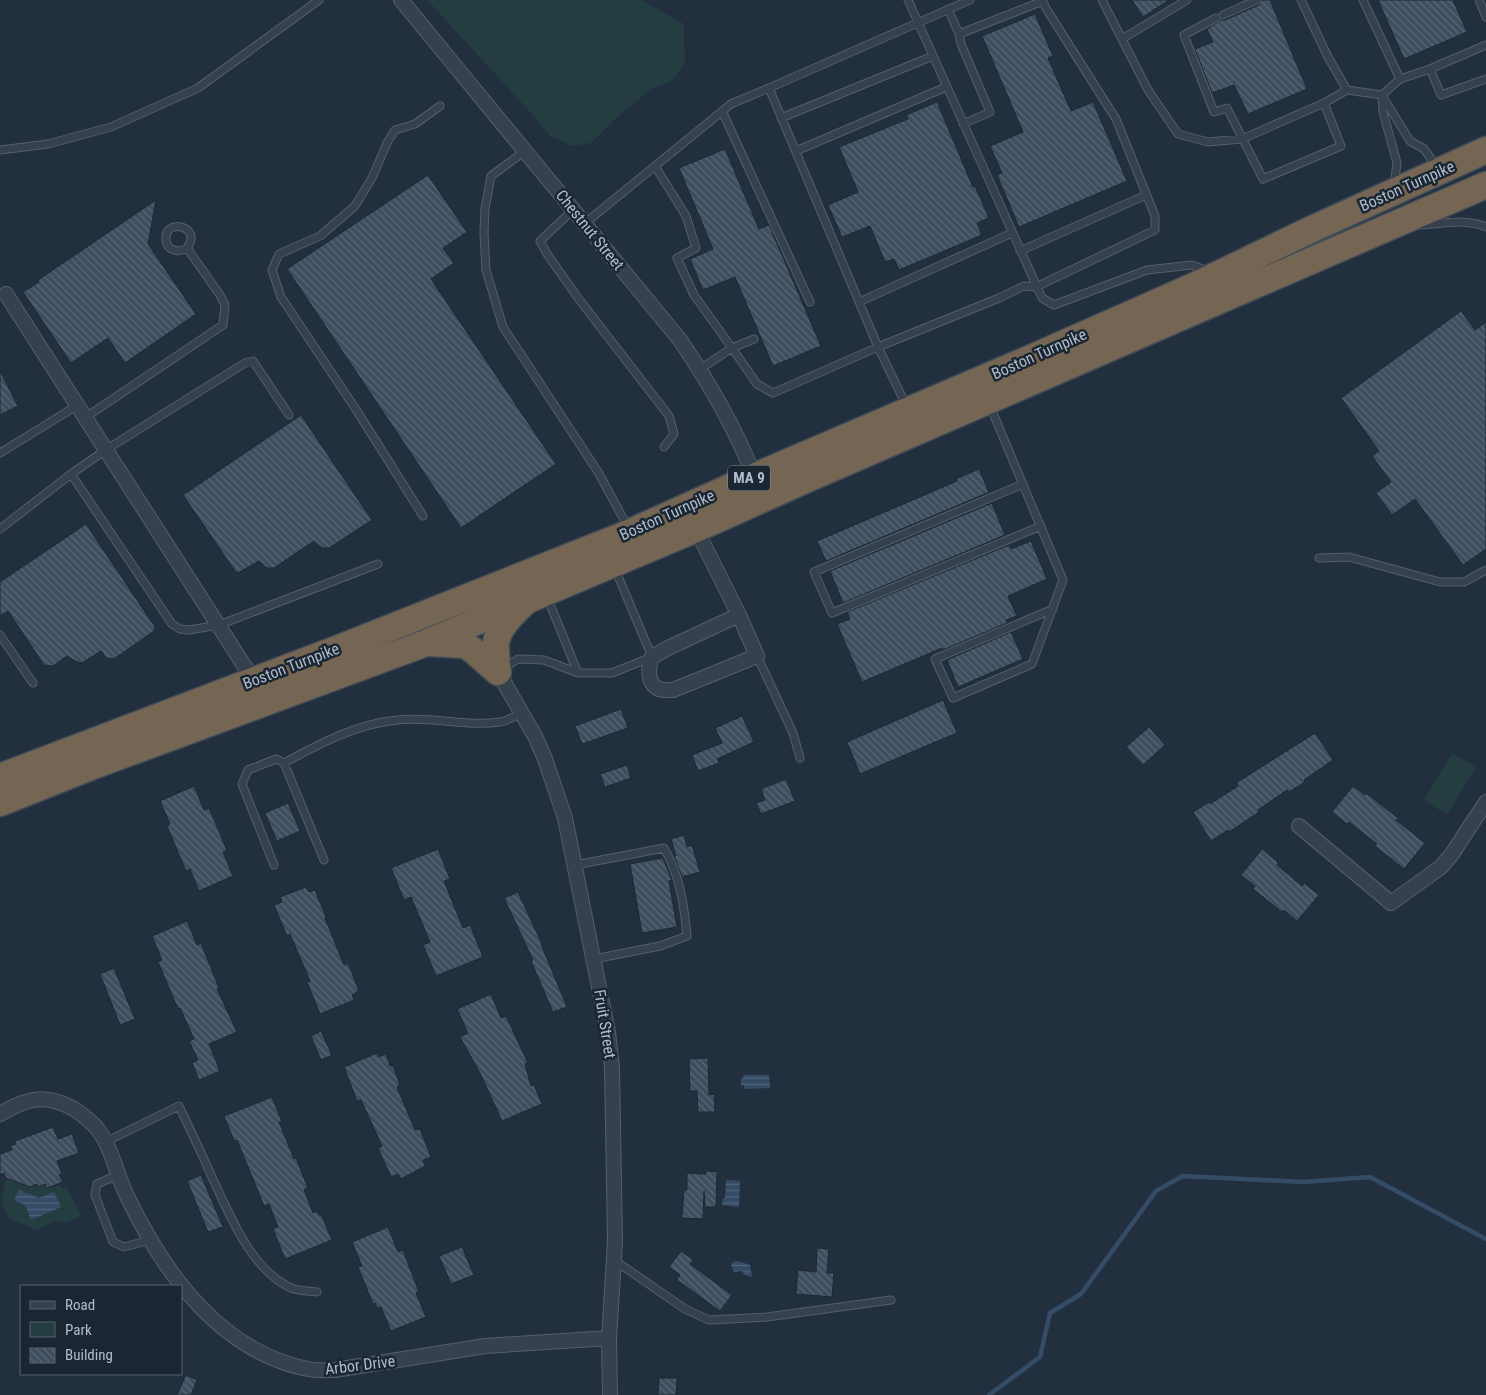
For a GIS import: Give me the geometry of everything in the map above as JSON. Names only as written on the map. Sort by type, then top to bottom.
[{"type":"highway","name":"Boston Turnpike","points":[[0,777],[254,680],[630,532],[754,476],[1038,355],[1486,150]]},
{"type":"highway","name":"Boston Turnpike","points":[[0,803],[102,763],[426,643],[696,529],[796,483],[1486,185]]},
{"type":"highway","points":[[498,672],[496,643],[501,631],[514,612],[536,597]]},
{"type":"highway","points":[[426,643],[465,646],[474,651],[498,672]]},
{"type":"street","name":"Chestnut Street","points":[[401,0],[680,340],[700,369],[737,435],[754,476]]},
{"type":"street","points":[[6,294],[254,680]]},
{"type":"street","points":[[696,529],[739,615],[757,656],[673,690],[662,690],[655,687],[650,680],[650,663],[652,658],[668,648],[739,615]]},
{"type":"street","name":"Fruit Street","points":[[498,672],[536,738],[565,818],[608,1032],[612,1067],[615,1242],[609,1338],[610,1395]]},
{"type":"street","points":[[1299,826],[1391,903],[1441,867],[1457,847],[1486,802]]},
{"type":"street","name":"Arbor Drive","points":[[0,1114],[17,1104],[40,1098],[55,1100],[85,1116],[96,1127],[105,1142],[118,1175],[150,1240],[186,1290],[206,1313],[224,1328],[245,1344],[274,1360],[310,1370],[335,1370],[485,1346],[609,1338]]},
{"type":"lane","points":[[0,150],[48,144],[111,127],[198,88],[319,0]]},
{"type":"lane","points":[[908,0],[1042,298],[1054,305],[1146,270],[1192,265],[1218,274]]},
{"type":"lane","points":[[584,224],[731,104],[970,0]]},
{"type":"lane","points":[[655,166],[686,216],[696,248],[677,258],[694,295],[757,384],[773,393],[1024,286],[1036,287],[1155,230],[1155,216],[1116,119],[1047,10],[1043,0],[959,34]]},
{"type":"lane","points":[[1102,0],[1148,90],[1178,134],[1208,142],[1242,139],[1324,103],[1347,90],[1382,95],[1400,79],[1430,69],[1486,45]]},
{"type":"lane","points":[[1122,39],[1187,0]]},
{"type":"lane","points":[[1257,0],[1184,35],[1214,112],[1226,108],[1263,179],[1340,146],[1324,103]]},
{"type":"lane","points":[[1301,0],[1328,57],[1347,90]]},
{"type":"lane","points":[[1363,0],[1400,79]]},
{"type":"lane","points":[[1479,0],[1486,17]]},
{"type":"lane","points":[[948,9],[990,112],[963,124]]},
{"type":"lane","points":[[781,118],[932,56]]},
{"type":"lane","points":[[1430,69],[1441,95],[1486,79]]},
{"type":"lane","points":[[796,152],[946,87]]},
{"type":"lane","points":[[769,88],[878,347],[909,410]]},
{"type":"lane","points":[[1382,95],[1410,141],[1424,150],[1440,172]]},
{"type":"lane","points":[[1382,95],[1383,112],[1397,163],[1393,193]]},
{"type":"lane","points":[[423,516],[357,411],[281,297],[272,270],[278,254],[320,236],[354,206],[372,178],[387,143],[395,130],[415,124],[440,106]]},
{"type":"lane","points":[[722,111],[810,302]]},
{"type":"lane","points":[[525,151],[491,176],[485,210],[486,270],[503,327],[598,472],[630,532]]},
{"type":"lane","points":[[1020,251],[1146,195]]},
{"type":"lane","points":[[573,210],[540,241],[578,298],[669,416],[674,434],[664,447]]},
{"type":"lane","points":[[1389,227],[1465,222],[1486,227]]},
{"type":"lane","points":[[859,302],[1012,233]]},
{"type":"lane","points":[[86,417],[223,324],[225,305],[187,248]]},
{"type":"lane","points":[[700,369],[732,348],[754,339]]},
{"type":"lane","points":[[0,529],[71,474],[246,363],[254,361],[289,415]]},
{"type":"lane","points":[[988,401],[1063,580],[1053,609],[1032,664],[953,698],[935,659],[1053,609]]},
{"type":"lane","points":[[0,453],[78,405]]},
{"type":"lane","points":[[71,474],[172,624],[180,629],[189,630],[219,625],[378,564]]},
{"type":"lane","points":[[1024,484],[814,572],[832,614],[1041,526]]},
{"type":"lane","points":[[1319,558],[1349,557],[1440,582],[1464,582],[1486,570]]},
{"type":"lane","points":[[498,672],[518,659],[544,660],[578,673],[612,673],[652,658],[613,564]]},
{"type":"lane","points":[[536,597],[578,673]]},
{"type":"lane","points":[[0,635],[33,683]]},
{"type":"lane","points":[[757,656],[793,733],[800,758]]},
{"type":"lane","points":[[284,763],[318,744],[346,732],[372,724],[417,719],[502,722],[521,714]]},
{"type":"lane","points":[[274,865],[242,784],[248,770],[276,759],[284,763],[324,860]]},
{"type":"lane","points":[[575,865],[664,848],[674,865],[684,903],[687,936],[660,946],[594,959]]},
{"type":"lane","points":[[105,1142],[180,1106],[228,1211],[251,1252],[262,1266],[283,1283],[298,1290],[317,1292]]},
{"type":"lane","points":[[118,1175],[97,1184],[95,1195],[113,1242],[124,1247],[150,1240]]},
{"type":"lane","points":[[614,1260],[685,1309],[709,1320],[767,1317],[891,1300]]},
{"type":"green space","points":[[427,0],[641,0],[684,24],[685,64],[671,81],[652,88],[591,143],[573,146],[551,137]]},
{"type":"green space","points":[[1452,753],[1476,767],[1447,815],[1424,800]]},
{"type":"green space","points":[[17,1176],[23,1185],[37,1184],[39,1187],[45,1184],[48,1188],[60,1185],[62,1189],[67,1186],[81,1216],[64,1223],[55,1221],[35,1230],[9,1218],[3,1204],[3,1191],[6,1180]]},
{"type":"water","points":[[744,1075],[769,1075],[770,1088],[744,1089],[744,1085],[741,1085],[741,1079]]},
{"type":"water","points":[[726,1180],[740,1181],[739,1207],[722,1205],[723,1198],[725,1198]]},
{"type":"water","points":[[19,1190],[39,1198],[54,1192],[61,1207],[31,1220],[25,1205],[14,1200]]},
{"type":"water","points":[[738,1261],[750,1265],[752,1277],[745,1275],[742,1271],[734,1272],[731,1265],[733,1262]]},
{"type":"building","points":[[1132,0],[1169,0],[1143,17]]},
{"type":"building","points":[[1262,0],[1270,0],[1307,89],[1248,114],[1234,85],[1212,93],[1195,49],[1213,42],[1207,29],[1221,20],[1259,5]]},
{"type":"building","points":[[1378,0],[1453,0],[1467,32],[1404,59]]},
{"type":"building","points":[[1035,14],[1053,56],[1048,58],[1071,111],[1093,102],[1127,181],[1019,227],[997,175],[1002,173],[990,146],[1023,132],[982,36]]},
{"type":"building","points":[[937,102],[973,187],[975,186],[989,218],[977,223],[982,235],[899,270],[894,259],[885,262],[870,226],[842,237],[828,205],[858,192],[839,147],[908,119],[906,115]]},
{"type":"building","points":[[725,149],[759,229],[769,225],[821,346],[773,366],[735,277],[703,290],[690,259],[713,249],[679,168]]},
{"type":"building","points":[[428,175],[467,232],[443,248],[454,263],[431,279],[556,464],[461,528],[287,269]]},
{"type":"building","points":[[156,200],[148,244],[196,314],[125,363],[108,338],[71,363],[23,292]]},
{"type":"building","points":[[1461,311],[1475,330],[1486,322],[1486,549],[1463,565],[1415,499],[1392,515],[1376,493],[1391,482],[1372,456],[1379,451],[1341,398]]},
{"type":"building","points":[[0,371],[18,406],[0,415]]},
{"type":"building","points":[[301,415],[372,520],[329,548],[322,548],[314,541],[274,568],[267,568],[259,561],[238,573],[183,495]]},
{"type":"building","points":[[979,469],[989,492],[826,561],[817,541],[957,481],[956,479]]},
{"type":"building","points":[[992,503],[1005,535],[843,603],[830,571]]},
{"type":"building","points":[[86,524],[155,627],[154,631],[114,659],[106,658],[101,651],[82,663],[67,656],[53,666],[44,665],[8,611],[0,616],[0,582]]},
{"type":"building","points":[[1031,541],[1047,579],[1008,596],[1017,616],[1006,620],[1007,623],[862,682],[837,624],[850,619],[847,612],[1009,545],[1011,549]]},
{"type":"building","points":[[1011,632],[1023,659],[958,687],[947,660]]},
{"type":"building","points":[[943,700],[957,733],[860,774],[847,742]]},
{"type":"building","points":[[621,709],[628,728],[582,744],[575,726]]},
{"type":"building","points":[[742,716],[754,742],[717,759],[719,763],[698,771],[692,755],[722,743],[715,728]]},
{"type":"building","points":[[1149,727],[1165,745],[1143,765],[1126,747]]},
{"type":"building","points":[[1315,733],[1333,760],[1304,780],[1305,782],[1289,792],[1287,790],[1258,810],[1259,812],[1229,832],[1228,830],[1211,841],[1193,812],[1209,802],[1210,804],[1238,786],[1236,783]]},
{"type":"building","points":[[627,765],[631,778],[605,787],[600,774]]},
{"type":"building","points":[[786,779],[795,801],[761,814],[756,803],[765,800],[761,789]]},
{"type":"building","points":[[194,786],[204,810],[209,808],[227,851],[223,852],[233,876],[199,891],[190,869],[186,871],[167,826],[170,824],[160,801]]},
{"type":"building","points":[[1353,786],[1365,795],[1366,793],[1398,818],[1396,820],[1425,843],[1404,869],[1375,846],[1377,844],[1349,822],[1347,824],[1332,812]]},
{"type":"building","points":[[288,803],[300,831],[277,841],[265,813]]},
{"type":"building","points":[[684,835],[687,847],[692,845],[700,872],[682,877],[674,856],[676,856],[671,839]]},
{"type":"building","points":[[438,849],[450,879],[444,881],[463,928],[470,925],[483,957],[436,976],[423,945],[430,942],[411,897],[404,900],[391,868]]},
{"type":"building","points":[[1262,849],[1278,862],[1277,865],[1302,886],[1304,883],[1319,895],[1297,921],[1284,910],[1282,912],[1253,889],[1255,886],[1241,875]]},
{"type":"building","points":[[663,858],[672,880],[669,881],[677,927],[642,933],[630,864]]},
{"type":"building","points":[[306,887],[309,892],[315,890],[344,965],[348,963],[359,991],[352,995],[354,1000],[320,1014],[307,982],[310,981],[290,934],[287,936],[274,905],[282,902],[280,897]]},
{"type":"building","points":[[518,892],[542,944],[567,1007],[553,1012],[531,961],[533,960],[504,898]]},
{"type":"building","points":[[187,921],[197,945],[201,943],[219,988],[217,989],[237,1032],[209,1044],[220,1071],[199,1080],[192,1063],[198,1060],[189,1041],[194,1039],[180,1008],[178,1009],[158,962],[162,960],[152,936]]},
{"type":"building","points":[[114,968],[135,1019],[120,1025],[100,974]]},
{"type":"building","points":[[491,994],[501,1018],[506,1016],[528,1063],[525,1064],[531,1086],[534,1085],[542,1104],[502,1121],[480,1073],[460,1037],[468,1033],[457,1009]]},
{"type":"building","points":[[321,1031],[332,1055],[321,1060],[311,1036]]},
{"type":"building","points":[[377,1053],[379,1057],[386,1054],[390,1066],[393,1066],[400,1085],[397,1087],[415,1130],[420,1129],[431,1157],[423,1160],[425,1166],[401,1179],[398,1174],[391,1177],[378,1148],[382,1146],[361,1100],[357,1101],[344,1067]]},
{"type":"building","points":[[708,1058],[709,1095],[714,1094],[715,1112],[698,1112],[697,1091],[690,1091],[689,1059]]},
{"type":"building","points":[[272,1097],[282,1122],[279,1122],[308,1188],[304,1190],[313,1213],[317,1211],[319,1215],[321,1214],[332,1240],[285,1259],[273,1229],[278,1227],[269,1204],[264,1206],[237,1140],[234,1141],[224,1116]]},
{"type":"building","points":[[53,1127],[58,1139],[72,1134],[79,1153],[57,1161],[62,1174],[59,1175],[63,1182],[47,1188],[45,1184],[38,1187],[37,1184],[30,1187],[6,1178],[4,1173],[0,1175],[0,1154],[12,1150],[10,1146],[16,1144],[15,1141]]},
{"type":"building","points":[[706,1171],[717,1172],[716,1207],[705,1207],[704,1191],[703,1219],[682,1218],[684,1190],[687,1190],[687,1173],[706,1174]]},
{"type":"building","points":[[201,1175],[223,1227],[208,1232],[187,1181]]},
{"type":"building","points":[[388,1227],[398,1252],[403,1250],[419,1292],[416,1293],[426,1317],[391,1331],[381,1307],[377,1308],[375,1303],[373,1304],[358,1267],[362,1266],[352,1242]]},
{"type":"building","points":[[462,1247],[474,1275],[451,1284],[439,1256]]},
{"type":"building","points":[[817,1248],[829,1249],[827,1273],[834,1273],[832,1297],[796,1294],[798,1270],[816,1272]]},
{"type":"building","points":[[681,1251],[693,1260],[690,1264],[732,1295],[720,1311],[677,1280],[680,1275],[669,1267]]},
{"type":"building","points":[[186,1375],[197,1380],[191,1395],[177,1395]]},
{"type":"building","points":[[659,1378],[677,1378],[676,1395],[658,1395]]},
{"type":"waterway","points":[[989,1395],[1040,1357],[1050,1313],[1081,1294],[1156,1191],[1183,1176],[1303,1182],[1370,1177],[1486,1239]]}]
